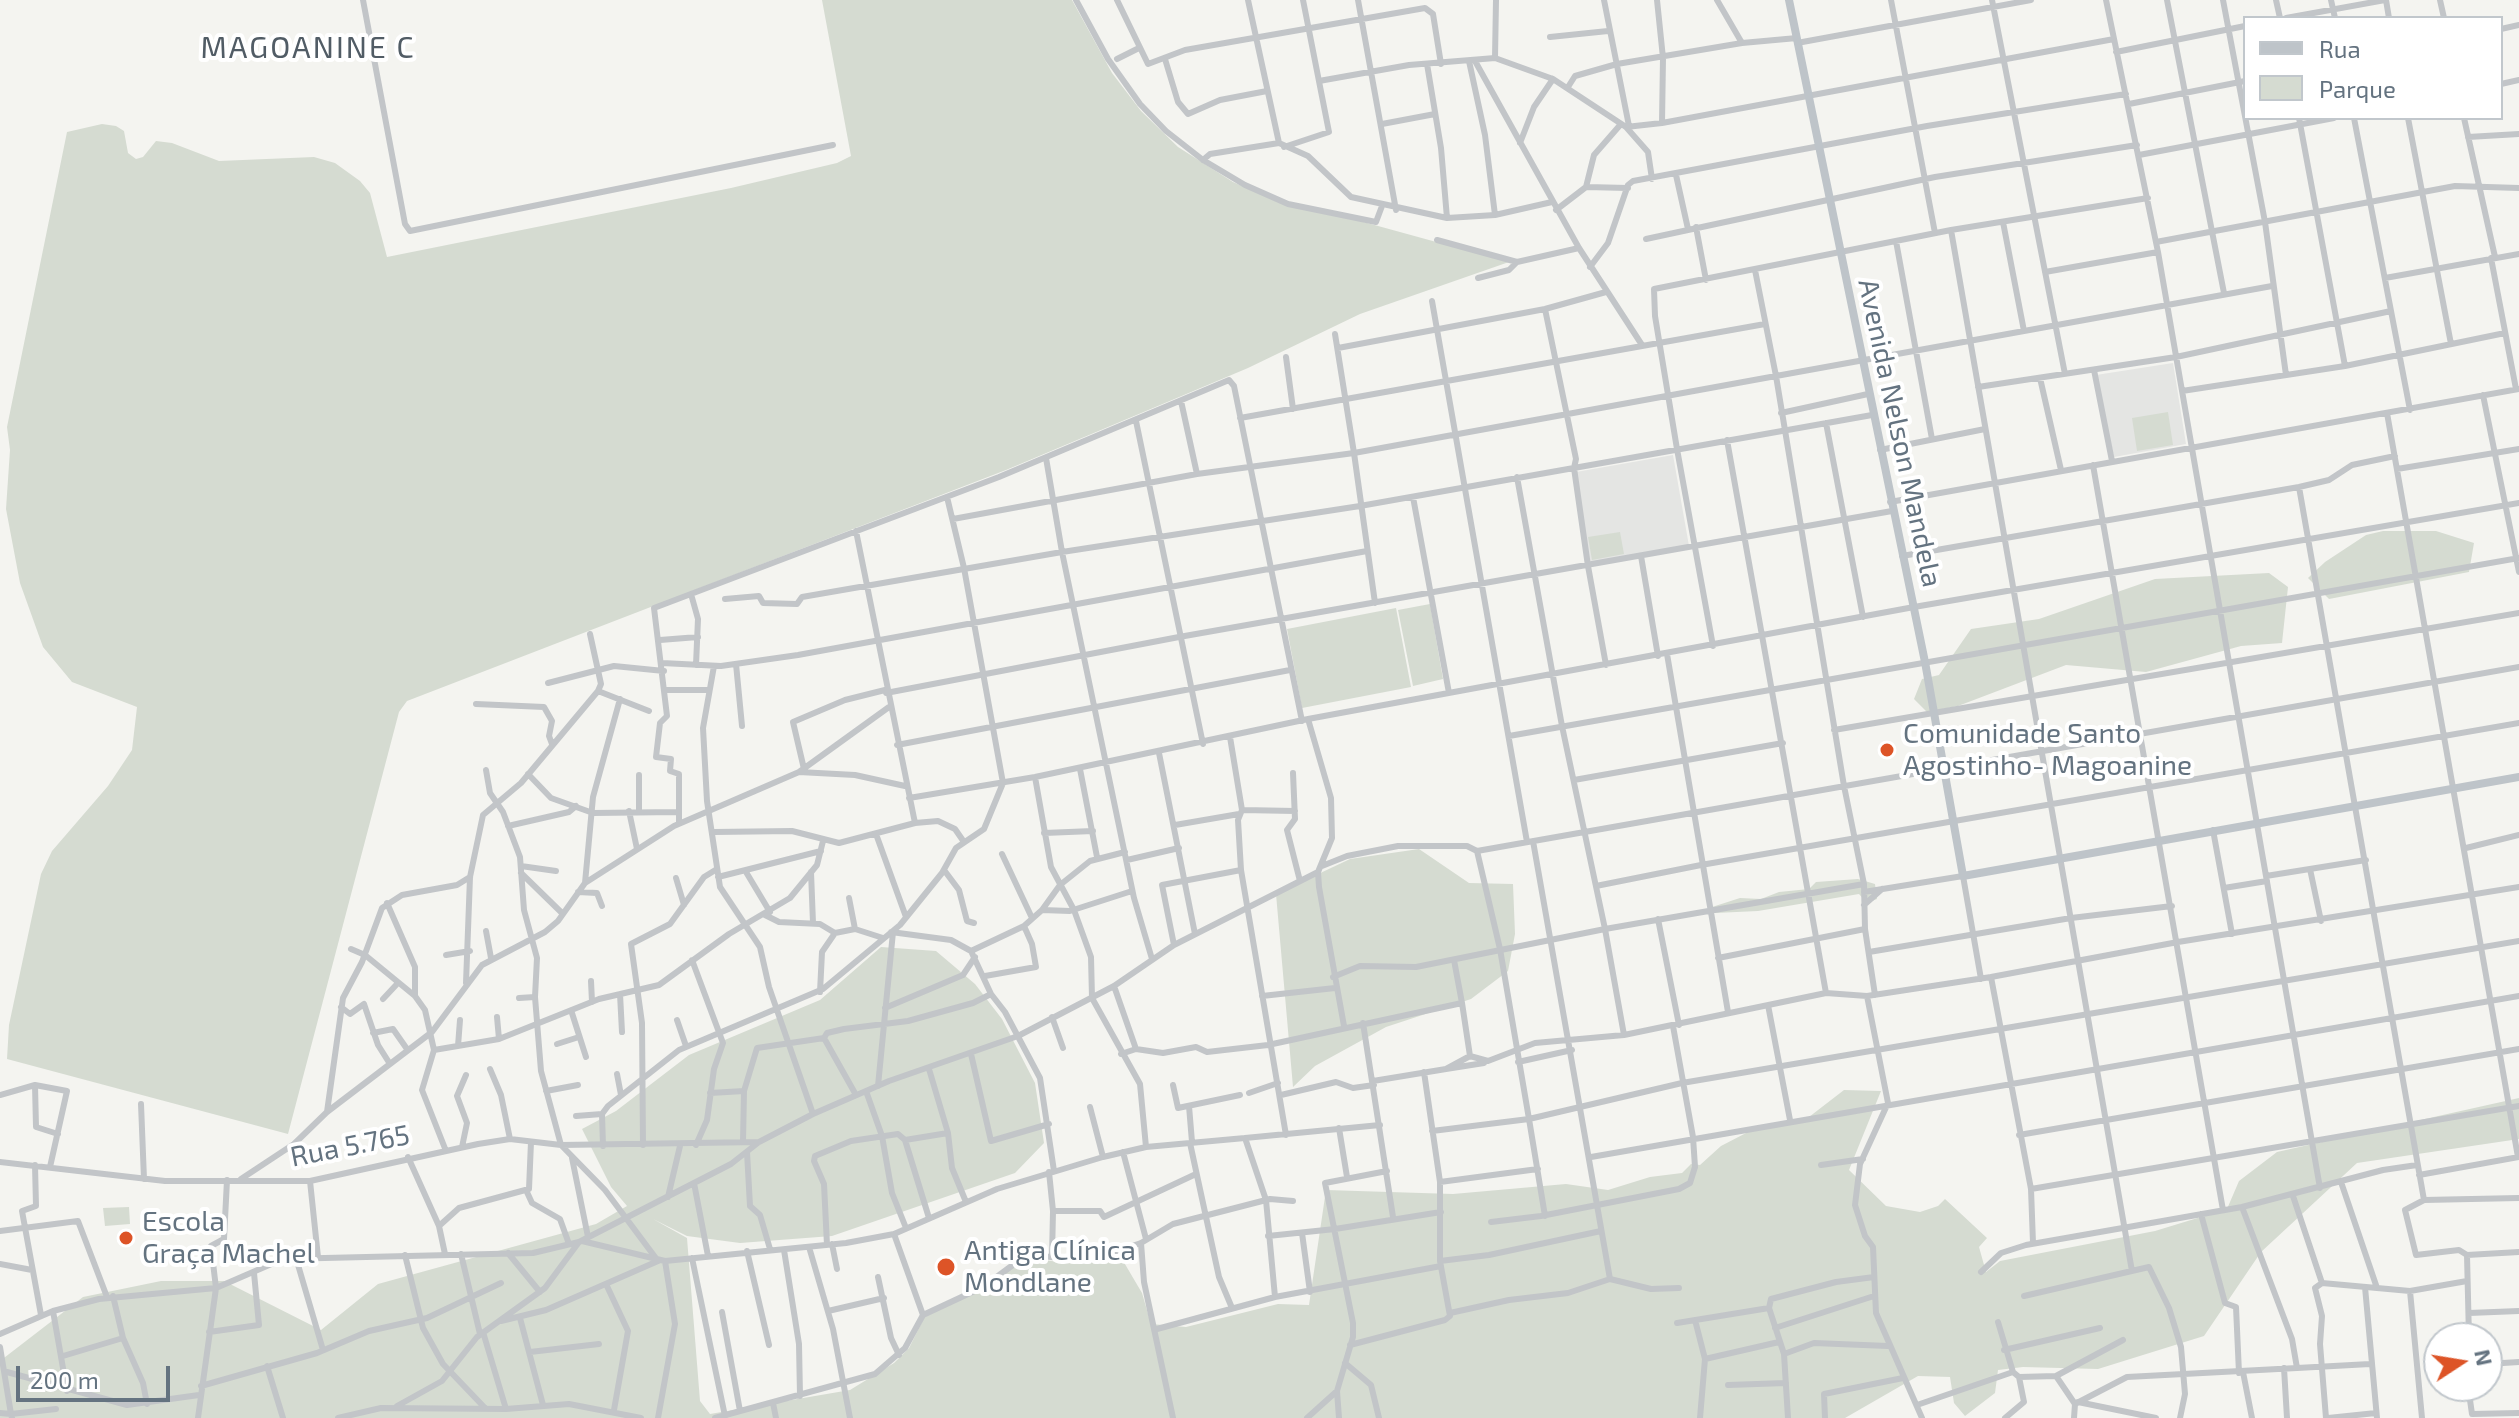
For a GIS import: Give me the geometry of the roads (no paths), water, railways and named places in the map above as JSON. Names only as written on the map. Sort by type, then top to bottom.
[{"type":"street","points":[[363,0],[389,149],[405,224],[410,231],[833,145]]},
{"type":"street","points":[[1076,0],[1108,59],[1140,104],[1166,131],[1203,160],[1245,185],[1288,204],[1376,222],[1382,206]]},
{"type":"street","points":[[1117,0],[1146,64],[1178,52],[1429,9],[1441,64]]},
{"type":"street","points":[[1248,0],[1281,145]]},
{"type":"street","points":[[1203,160],[1210,154],[1281,145],[1329,132],[1303,0]]},
{"type":"street","points":[[1358,0],[1396,210]]},
{"type":"street","points":[[1495,58],[1496,0]]},
{"type":"street","points":[[1604,0],[1625,126]]},
{"type":"street","points":[[1657,0],[1663,58],[1662,123]]},
{"type":"street","points":[[1717,0],[1742,43]]},
{"type":"street","name":"Avenida Nelson Mandela","points":[[1789,0],[1817,149],[1925,662],[1963,876]]},
{"type":"street","points":[[1891,0],[1935,233]]},
{"type":"street","points":[[1568,87],[1575,76],[1617,64],[1742,43],[1797,40],[1896,25],[1993,3],[2031,0]]},
{"type":"street","points":[[2106,0],[2158,252],[2320,1188]]},
{"type":"street","points":[[2167,0],[2224,293]]},
{"type":"street","points":[[2129,104],[2242,82],[2223,0]]},
{"type":"street","points":[[2331,0],[2335,16]]},
{"type":"street","points":[[2294,16],[2385,0]]},
{"type":"street","points":[[1993,3],[2065,374]]},
{"type":"street","points":[[2116,52],[2243,26]]},
{"type":"street","points":[[1550,37],[1608,31]]},
{"type":"street","points":[[1556,210],[1586,187],[1594,155],[1625,126],[1662,123],[2114,39]]},
{"type":"street","points":[[1117,59],[1139,48]]},
{"type":"street","points":[[1319,81],[1427,64],[1495,58],[1553,79],[1625,126],[1648,152],[1652,179]]},
{"type":"street","points":[[1165,59],[1178,102],[1188,114],[1220,100],[1267,91]]},
{"type":"street","points":[[1472,61],[1590,267],[1642,345]]},
{"type":"street","points":[[1472,61],[1495,215]]},
{"type":"street","points":[[1427,64],[1447,218]]},
{"type":"street","points":[[1520,144],[1536,103],[1553,79]]},
{"type":"street","points":[[1590,267],[1608,243],[1633,181],[1817,149],[1915,128],[2126,94]]},
{"type":"street","points":[[1382,124],[1435,114]]},
{"type":"street","points":[[2246,120],[2265,222],[2286,375]]},
{"type":"street","points":[[2354,120],[2410,410]]},
{"type":"street","points":[[2408,120],[2451,344]]},
{"type":"street","points":[[802,770],[793,722],[845,700],[1082,658],[1179,637],[1845,521],[1996,482],[2517,389],[2464,120]]},
{"type":"street","points":[[2139,155],[2248,135],[2300,121],[2345,366]]},
{"type":"street","points":[[2468,137],[2519,134]]},
{"type":"street","points":[[1281,145],[1308,156],[1351,197],[1396,210],[1447,218],[1495,215],[1552,202]]},
{"type":"street","points":[[1646,239],[1925,182],[2137,145]]},
{"type":"street","points":[[1676,175],[1706,280]]},
{"type":"street","points":[[2156,242],[2421,192],[2478,184],[2519,188]]},
{"type":"street","points":[[1586,187],[1628,188]]},
{"type":"street","points":[[1713,646],[1659,342],[1654,289],[1951,230],[2148,198]]},
{"type":"street","points":[[2003,222],[2024,331]]},
{"type":"street","points":[[1951,230],[2132,1271]]},
{"type":"street","points":[[1437,240],[1517,262],[1579,248]]},
{"type":"street","points":[[1896,241],[1932,439]]},
{"type":"street","points":[[2045,272],[2158,252]]},
{"type":"street","points":[[2385,278],[2519,254]]},
{"type":"street","points":[[1478,278],[1509,270],[1517,262]]},
{"type":"street","points":[[1755,270],[1776,376],[1834,730],[1864,884],[1871,995],[1888,1103],[1863,1159],[1856,1183],[1855,1205],[1858,1219],[1873,1247],[1874,1296],[1888,1346],[1922,1418]]},
{"type":"street","points":[[953,519],[1197,474],[1354,453],[2272,286]]},
{"type":"street","points":[[1338,348],[1545,309],[1606,292]]},
{"type":"street","points":[[1432,301],[1499,684],[1572,1050],[1610,1279]]},
{"type":"street","points":[[1545,309],[1569,414],[1588,566],[1606,665]]},
{"type":"street","points":[[1978,387],[2176,357],[2391,311]]},
{"type":"street","points":[[1240,418],[1765,324]]},
{"type":"street","points":[[2182,391],[2345,366],[2505,333]]},
{"type":"street","points":[[1335,334],[1375,603]]},
{"type":"street","points":[[1286,357],[1293,409]]},
{"type":"street","points":[[2094,370],[2112,461]]},
{"type":"street","points":[[2040,378],[2061,470]]},
{"type":"street","points":[[679,823],[679,773],[670,772],[671,759],[656,757],[659,725],[667,716],[654,609],[1046,458],[1229,380],[1234,386],[1290,670],[1331,798],[1332,838],[1320,869],[1331,967],[1344,1026]]},
{"type":"street","points":[[1781,413],[1868,394]]},
{"type":"street","points":[[2483,395],[2519,572]]},
{"type":"street","points":[[1181,401],[1197,474]]},
{"type":"street","points":[[2387,413],[2519,1157],[2419,1175]]},
{"type":"street","points":[[725,599],[759,596],[763,603],[797,604],[802,597],[964,568],[1259,519],[1360,506],[1872,415]]},
{"type":"street","points":[[1136,421],[1203,744]]},
{"type":"street","points":[[1826,423],[1863,617]]},
{"type":"street","points":[[1880,450],[1985,429]]},
{"type":"street","points":[[1727,440],[1747,537],[1826,993]]},
{"type":"street","points":[[2397,469],[2519,449]]},
{"type":"street","points":[[1902,556],[2299,487],[2329,480],[2349,466],[2395,456]]},
{"type":"street","points":[[1046,458],[1093,710],[1132,891],[1152,959]]},
{"type":"street","points":[[2093,465],[2223,1210]]},
{"type":"street","points":[[1517,477],[1552,674],[1624,1035]]},
{"type":"street","points":[[2299,487],[2424,1200]]},
{"type":"street","points":[[576,1116],[602,1114],[621,1095],[686,1046],[820,992],[892,932],[944,870],[950,855],[984,829],[1003,783],[964,568],[947,497]]},
{"type":"street","points":[[1413,497],[1449,693]]},
{"type":"street","points":[[909,798],[1080,769],[1305,720],[1914,607],[2519,503]]},
{"type":"street","points":[[856,531],[874,638],[915,823]]},
{"type":"street","points":[[548,683],[622,665],[736,664],[1367,551]]},
{"type":"street","points":[[1641,556],[1658,656]]},
{"type":"street","points":[[1509,736],[2518,558]]},
{"type":"street","points":[[691,594],[698,637],[696,665]]},
{"type":"street","points":[[1834,730],[2519,613]]},
{"type":"street","points":[[466,983],[470,951],[470,877],[483,815],[498,805],[528,774],[598,691],[590,634]]},
{"type":"street","points":[[660,640],[698,637]]},
{"type":"street","points":[[1667,654],[1728,1012]]},
{"type":"street","points":[[736,664],[742,726]]},
{"type":"street","points":[[714,666],[703,728],[709,810],[721,891],[747,924],[762,952],[777,1008],[813,1114]]},
{"type":"street","points":[[0,1334],[41,1315],[110,1296],[216,1288],[296,1258],[545,1252],[582,1240],[694,1183],[759,1142],[813,1114],[878,1086],[1018,1036],[1114,986],[1174,945],[1347,856],[1398,846],[1467,846],[1477,851],[2519,667]]},
{"type":"street","points":[[897,745],[1290,670]]},
{"type":"street","points":[[665,690],[709,690]]},
{"type":"street","points":[[598,691],[649,711]]},
{"type":"street","points":[[585,883],[593,797],[620,699]]},
{"type":"street","points":[[476,704],[498,707],[539,705],[550,716],[549,736],[552,744]]},
{"type":"street","points":[[241,1179],[294,1144],[327,1112],[432,1032],[454,1006],[466,983],[491,958],[534,939],[563,914],[585,883],[679,823],[802,770],[889,707]]},
{"type":"street","points":[[1596,886],[1701,865],[2519,723]]},
{"type":"street","points":[[1230,737],[1240,812],[1241,870],[1268,1045],[1281,1095],[1286,1135]]},
{"type":"street","points":[[1574,780],[1783,743]]},
{"type":"street","points":[[1159,753],[1195,934]]},
{"type":"street","points":[[1080,769],[1097,857],[1101,861],[1179,848]]},
{"type":"street","points":[[486,770],[490,793],[508,826],[521,869],[524,910],[534,939],[535,997],[546,1091],[561,1145],[595,1177],[661,1261],[675,1324],[658,1418]]},
{"type":"street","points":[[802,770],[855,775],[905,786]]},
{"type":"street","points":[[1293,773],[1295,811],[1287,830],[1300,881]]},
{"type":"street","points":[[528,774],[551,798],[593,813],[678,812]]},
{"type":"street","points":[[639,775],[639,811]]},
{"type":"street","points":[[1035,777],[1051,867],[1074,910],[1093,965],[1092,998],[1140,1084],[1146,1147]]},
{"type":"street","points":[[1864,892],[2519,777]]},
{"type":"street","points":[[508,826],[569,812],[576,806]]},
{"type":"street","points":[[629,811],[637,849]]},
{"type":"street","points":[[1175,825],[1240,812],[1295,811]]},
{"type":"street","points":[[714,832],[792,831],[839,843],[915,823],[938,821],[955,829],[964,842]]},
{"type":"street","points":[[2213,830],[2232,934]]},
{"type":"street","points":[[1044,833],[1093,831]]},
{"type":"street","points":[[876,834],[906,917]]},
{"type":"street","points":[[2466,848],[2519,835]]},
{"type":"street","points":[[434,1050],[499,1039],[592,1002],[662,984],[692,960],[790,898],[811,872],[823,841]]},
{"type":"street","points":[[643,1145],[640,988],[631,944],[670,924],[704,877],[746,872],[776,860],[821,851]]},
{"type":"street","points":[[1477,851],[1500,949],[1545,1216]]},
{"type":"street","points":[[1002,854],[1032,918]]},
{"type":"street","points":[[885,1008],[963,975],[973,954],[1024,926],[1042,910],[1060,885],[1097,857]]},
{"type":"street","points":[[2224,888],[2366,860]]},
{"type":"street","points":[[521,869],[556,871]]},
{"type":"street","points":[[521,869],[563,914]]},
{"type":"street","points":[[2310,869],[2321,921]]},
{"type":"street","points":[[944,870],[959,890],[967,921],[974,923]]},
{"type":"street","points":[[1174,945],[1161,886],[1241,870]]},
{"type":"street","points":[[746,872],[768,914],[779,922],[813,923],[835,933],[855,929],[883,938]]},
{"type":"street","points":[[811,872],[813,923]]},
{"type":"street","points":[[1963,876],[1981,979]]},
{"type":"street","points":[[327,1112],[341,1007],[365,955],[378,914],[387,903],[402,895],[457,885],[470,877]]},
{"type":"street","points":[[676,878],[684,905]]},
{"type":"street","points":[[1333,977],[1342,970],[1368,964],[1416,967],[1658,919],[1864,884]]},
{"type":"street","points":[[1281,1095],[1336,1082],[1353,1088],[1424,1072],[1458,1070],[1515,1050],[1569,1037],[1624,1035],[1826,993],[1871,995],[1981,979],[2178,942],[2519,887]]},
{"type":"street","points":[[1864,906],[1882,889]]},
{"type":"street","points":[[1042,910],[1074,910],[1132,891]]},
{"type":"street","points":[[578,892],[597,893],[602,906]]},
{"type":"street","points":[[849,898],[855,929]]},
{"type":"street","points":[[387,903],[415,967],[415,996],[432,1032],[434,1050],[422,1090],[446,1151]]},
{"type":"street","points":[[1869,952],[2071,918],[2172,906]]},
{"type":"street","points":[[1491,1222],[1545,1216],[1597,1203],[1679,1189],[1690,1183],[1695,1167],[1693,1137],[1658,919]]},
{"type":"street","points":[[985,976],[1036,967],[1032,944],[1024,926]]},
{"type":"street","points":[[1718,958],[1865,929]]},
{"type":"street","points":[[486,931],[491,958]]},
{"type":"street","points":[[892,932],[951,940],[973,954],[991,994],[1040,1078],[1049,1124],[1052,1257]]},
{"type":"street","points":[[878,1086],[892,932]]},
{"type":"street","points":[[820,992],[822,952],[835,933]]},
{"type":"street","points":[[1432,1131],[1529,1119],[1682,1083],[2519,941]]},
{"type":"street","points":[[351,949],[365,955],[415,996]]},
{"type":"street","points":[[446,955],[470,951]]},
{"type":"street","points":[[692,960],[723,1043],[710,1093],[707,1120],[696,1145]]},
{"type":"street","points":[[1454,960],[1470,1056]]},
{"type":"street","points":[[1331,967],[1342,970]]},
{"type":"street","points":[[1991,977],[2031,1189],[2033,1243]]},
{"type":"street","points":[[591,981],[592,1002]]},
{"type":"street","points":[[383,999],[397,984]]},
{"type":"street","points":[[1114,986],[1136,1049]]},
{"type":"street","points":[[1262,996],[1335,988]]},
{"type":"street","points":[[620,994],[622,1032]]},
{"type":"street","points":[[743,1142],[744,1091],[755,1051],[788,1042],[824,1038],[836,1031],[885,1025],[973,1003],[991,994]]},
{"type":"street","points":[[1591,1157],[1790,1120],[2519,996]]},
{"type":"street","points":[[519,998],[535,997]]},
{"type":"street","points":[[1121,1054],[1136,1049],[1163,1053],[1196,1047],[1207,1052],[1268,1045],[1344,1026],[1462,1003]]},
{"type":"street","points":[[341,1007],[350,1014],[364,1004],[373,1033],[390,1064]]},
{"type":"street","points":[[1768,1005],[1790,1120]]},
{"type":"street","points":[[571,1010],[586,1057]]},
{"type":"street","points":[[497,1017],[499,1039]]},
{"type":"street","points":[[1052,1017],[1063,1048]]},
{"type":"street","points":[[458,1046],[460,1020]]},
{"type":"street","points":[[677,1020],[686,1046]]},
{"type":"street","points":[[1363,1023],[1393,1217]]},
{"type":"street","points":[[373,1033],[391,1028],[407,1049]]},
{"type":"street","points":[[557,1044],[579,1037]]},
{"type":"street","points":[[824,1038],[856,1095]]},
{"type":"street","points":[[2019,1135],[2519,1049]]},
{"type":"street","points":[[1518,1062],[1572,1050]]},
{"type":"street","points":[[971,1054],[991,1141],[1049,1124]]},
{"type":"street","points":[[1446,1069],[1470,1056],[1488,1061]]},
{"type":"street","points":[[490,1069],[501,1095],[510,1139]]},
{"type":"street","points":[[929,1069],[948,1133],[952,1168],[966,1202]]},
{"type":"street","points":[[1424,1072],[1440,1182],[1440,1263],[1450,1313]]},
{"type":"street","points":[[617,1074],[621,1095]]},
{"type":"street","points":[[462,1147],[467,1123],[457,1096],[466,1075]]},
{"type":"street","points":[[1249,1093],[1278,1083]]},
{"type":"street","points":[[0,1095],[35,1085],[67,1091],[50,1167]]},
{"type":"street","points":[[35,1085],[36,1127],[58,1134]]},
{"type":"street","points":[[546,1091],[578,1085]]},
{"type":"street","points":[[1173,1085],[1178,1108],[1240,1095]]},
{"type":"street","points":[[710,1093],[744,1091]]},
{"type":"street","points":[[866,1091],[882,1136],[892,1193],[906,1228]]},
{"type":"street","points":[[141,1104],[144,1179]]},
{"type":"street","points":[[1189,1106],[1196,1174],[1219,1277],[1232,1308]]},
{"type":"street","points":[[2031,1189],[2519,1106]]},
{"type":"street","points":[[1090,1107],[1103,1157]]},
{"type":"street","points":[[602,1114],[603,1146]]},
{"type":"street","points":[[499,1321],[520,1318],[661,1261],[830,1245],[894,1234],[966,1202],[1052,1172],[1123,1152],[1191,1142],[1380,1125]]},
{"type":"street","points":[[1339,1128],[1347,1177]]},
{"type":"street","points":[[905,1140],[948,1133]]},
{"type":"street","points":[[837,1269],[830,1245],[824,1184],[814,1158],[843,1143],[898,1134],[905,1140],[929,1218]]},
{"type":"street","points":[[1245,1138],[1266,1200],[1275,1297]]},
{"type":"street","name":"Rua 5.765","points":[[0,1162],[144,1179],[310,1181],[408,1157],[510,1139],[603,1146],[759,1142]]},
{"type":"street","points":[[439,1226],[459,1208],[531,1187],[531,1142]]},
{"type":"street","points":[[668,1197],[680,1146]]},
{"type":"street","points":[[747,1152],[750,1206],[760,1215],[770,1249]]},
{"type":"street","points":[[1123,1152],[1137,1201],[1144,1241],[1144,1282],[1157,1329],[1173,1418]]},
{"type":"street","points":[[408,1157],[439,1226],[445,1254]]},
{"type":"street","points":[[393,1407],[429,1389],[450,1372],[482,1333],[555,1278],[582,1240],[572,1158]]},
{"type":"street","points":[[1821,1165],[1863,1159]]},
{"type":"street","points":[[35,1165],[36,1206],[22,1209],[41,1315]]},
{"type":"street","points":[[1981,1272],[2001,1253],[2033,1243],[2242,1207],[2417,1165]]},
{"type":"street","points":[[1440,1182],[1538,1169]]},
{"type":"street","points":[[1339,1418],[1337,1391],[1353,1323],[1325,1183],[1387,1171]]},
{"type":"street","points":[[1053,1211],[1100,1211],[1104,1217],[1196,1174]]},
{"type":"street","points":[[198,1418],[216,1288],[211,1246],[224,1239],[227,1180]]},
{"type":"street","points":[[310,1181],[318,1257]]},
{"type":"street","points":[[2341,1182],[2377,1288]]},
{"type":"street","points":[[694,1183],[708,1256]]},
{"type":"street","points":[[526,1190],[532,1203],[560,1219],[569,1244]]},
{"type":"street","points":[[2293,1196],[2322,1283]]},
{"type":"street","points":[[2519,1198],[2424,1200],[2405,1210],[2416,1255],[2459,1250],[2467,1255],[2519,1252]]},
{"type":"street","points":[[715,1418],[875,1374],[899,1355],[923,1315],[983,1287],[1021,1259],[1052,1257],[1087,1261],[1144,1241],[1173,1224],[1266,1200],[1293,1201]]},
{"type":"street","points":[[2242,1207],[2292,1339],[2297,1368]]},
{"type":"street","points":[[1268,1236],[1441,1212]]},
{"type":"street","points":[[2201,1214],[2225,1303],[2236,1307],[2241,1372],[2252,1418]]},
{"type":"street","points":[[0,1231],[78,1221],[143,1383],[147,1404]]},
{"type":"street","points":[[1157,1329],[1275,1297],[1345,1286],[1440,1263],[1601,1231]]},
{"type":"street","points":[[1302,1233],[1310,1292]]},
{"type":"street","points":[[894,1234],[923,1315]]},
{"type":"street","points":[[582,1240],[661,1261]]},
{"type":"street","points":[[809,1247],[828,1311],[850,1418]]},
{"type":"street","points":[[784,1250],[800,1353],[800,1396]]},
{"type":"street","points":[[747,1251],[769,1345]]},
{"type":"street","points":[[508,1253],[540,1292]]},
{"type":"street","points":[[461,1254],[506,1409]]},
{"type":"street","points":[[405,1255],[420,1320],[450,1372],[485,1408]]},
{"type":"street","points":[[2467,1255],[2469,1322]]},
{"type":"street","points":[[296,1258],[323,1350]]},
{"type":"street","points":[[692,1258],[725,1416]]},
{"type":"street","points":[[0,1264],[32,1270]]},
{"type":"street","points":[[2024,1296],[2149,1267],[2181,1347],[2185,1374],[2180,1418]]},
{"type":"street","points":[[209,1332],[259,1325],[254,1273]]},
{"type":"street","points":[[878,1277],[891,1338],[899,1355]]},
{"type":"street","points":[[1788,1418],[1784,1354],[1769,1308],[1773,1296],[1874,1277]]},
{"type":"street","points":[[1350,1345],[1445,1320],[1450,1313],[1509,1300],[1568,1293],[1610,1279],[1651,1289],[1679,1288]]},
{"type":"street","points":[[2365,1287],[2376,1415],[2327,1418],[2322,1368],[2322,1316],[2315,1288],[2322,1283],[2410,1291],[2467,1281]]},
{"type":"street","points":[[201,1386],[323,1350],[369,1331],[420,1320],[448,1310],[471,1295],[501,1283]]},
{"type":"street","points":[[606,1284],[628,1331],[614,1410]]},
{"type":"street","points":[[2410,1291],[2422,1418]]},
{"type":"street","points":[[1775,1328],[1874,1296]]},
{"type":"street","points":[[828,1311],[884,1298]]},
{"type":"street","points":[[1677,1323],[1769,1308]]},
{"type":"street","points":[[53,1311],[67,1391]]},
{"type":"street","points":[[2469,1313],[2519,1311]]},
{"type":"street","points":[[722,1312],[740,1411]]},
{"type":"street","points":[[520,1318],[543,1405]]},
{"type":"street","points":[[1695,1320],[1705,1359],[1700,1418]]},
{"type":"street","points":[[1998,1322],[2004,1350],[2016,1374],[2024,1402],[2005,1418]]},
{"type":"street","points":[[2004,1350],[2100,1328]]},
{"type":"street","points":[[63,1356],[123,1338]]},
{"type":"street","points":[[1917,1405],[2016,1374],[2056,1376],[2123,1340]]},
{"type":"street","points":[[1705,1359],[1779,1342]]},
{"type":"street","points":[[1784,1354],[1814,1343],[1888,1346]]},
{"type":"street","points":[[530,1352],[599,1344]]},
{"type":"street","points":[[0,1347],[7,1372],[12,1416]]},
{"type":"street","points":[[1345,1363],[1371,1385],[1379,1418]]},
{"type":"street","points":[[2076,1403],[2122,1378],[2370,1364]]},
{"type":"street","points":[[267,1366],[283,1418]]},
{"type":"street","points":[[2284,1368],[2287,1418]]},
{"type":"street","points":[[7,1372],[67,1391],[127,1405],[199,1395]]},
{"type":"street","points":[[2056,1376],[2076,1403],[2156,1418]]},
{"type":"street","points":[[1825,1418],[1824,1394],[1903,1378]]},
{"type":"street","points":[[1728,1385],[1786,1383]]},
{"type":"street","points":[[1307,1418],[1337,1391]]},
{"type":"street","points":[[2468,1402],[2468,1410],[2472,1414],[2519,1413]]},
{"type":"street","points":[[773,1403],[776,1418]]},
{"type":"street","points":[[2074,1418],[2076,1403]]},
{"type":"street","points":[[338,1418],[393,1407],[506,1409],[543,1405],[599,1407],[641,1418]]},
{"type":"street","points":[[533,1406],[536,1418]]},
{"type":"street","points":[[599,1407],[599,1418]]},
{"type":"street","points":[[406,1408],[407,1418]]},
{"type":"street","points":[[0,1413],[12,1416],[56,1409]]},
{"type":"street","points":[[371,1410],[373,1418]]},
{"type":"place","name":"Comunidade Santo Agostinho- Magoanine","points":[[1887,750]]},
{"type":"place","name":"Escola Graça Machel","points":[[126,1238]]},
{"type":"place","name":"Antiga Clínica Mondlane","points":[[946,1267]]},
{"type":"district","name":"MAGOANINE C","points":[[308,48]]}]
